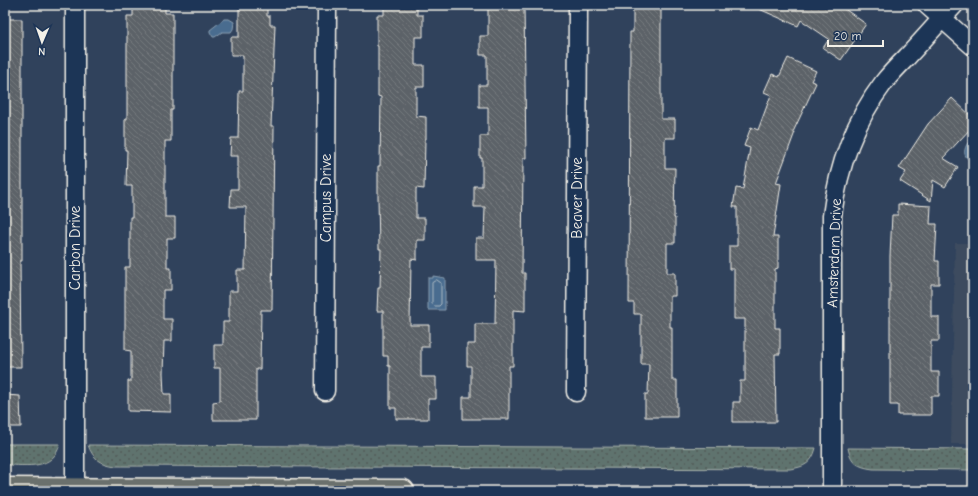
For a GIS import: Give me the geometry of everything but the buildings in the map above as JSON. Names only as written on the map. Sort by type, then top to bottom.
[{"type":"main road","points":[[5,489],[403,491]]},
{"type":"street","name":"Carbon Drive","points":[[75,5],[75,490]]},
{"type":"street","name":"Campus Drive","points":[[325,391],[327,5]]},
{"type":"street","name":"Beaver Drive","points":[[576,392],[578,5]]},
{"type":"street","points":[[928,5],[948,12],[973,46]]},
{"type":"street","name":"Amsterdam Drive","points":[[832,491],[832,216],[839,175],[848,146],[868,104],[885,80],[948,12]]},
{"type":"shaded area","points":[[955,243],[973,243],[973,444],[951,444]]},
{"type":"green space","points":[[5,444],[60,444],[57,453],[52,459],[38,465],[22,466],[5,465]]},
{"type":"green space","points":[[88,445],[816,448],[810,461],[800,467],[790,469],[116,466],[106,464],[98,460],[92,454]]},
{"type":"green space","points":[[848,448],[973,449],[973,470],[873,469],[859,465],[853,461]]},
{"type":"water","points":[[224,19],[229,19],[234,22],[233,29],[231,32],[222,32],[213,37],[210,30]]},
{"type":"water","points":[[973,136],[972,162],[966,156],[965,149]]},
{"type":"water","points":[[433,276],[445,278],[445,310],[428,310],[428,278],[433,278]]}]
